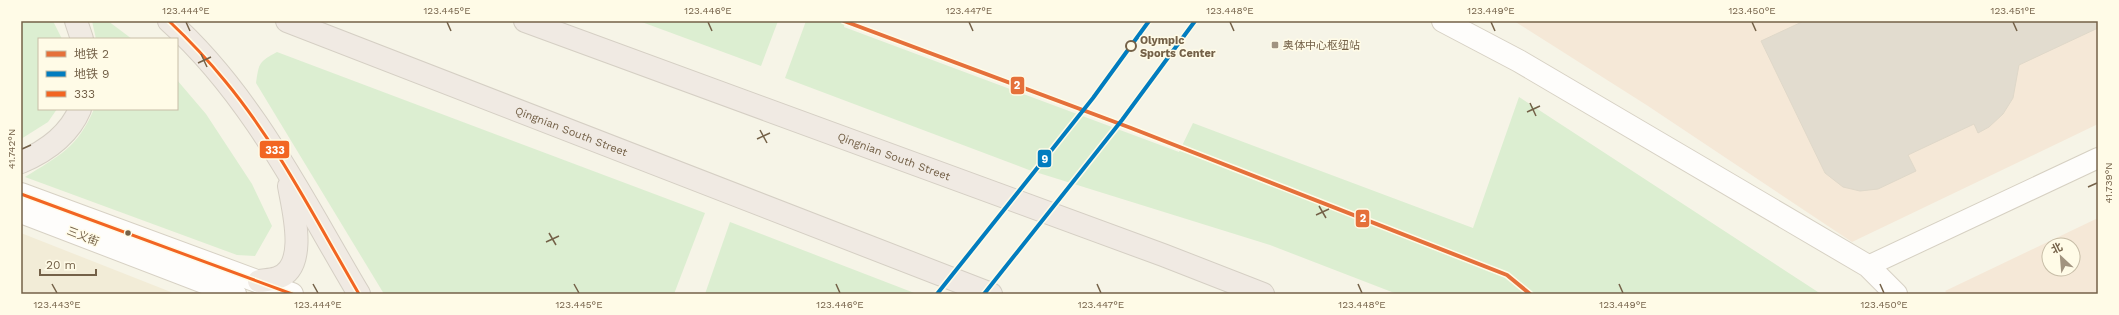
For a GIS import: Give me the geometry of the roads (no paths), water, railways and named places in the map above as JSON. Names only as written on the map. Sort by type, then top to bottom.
[{"type":"highway","points":[[76,21],[82,38]]},
{"type":"highway","points":[[169,21],[209,61],[247,109],[359,294]]},
{"type":"highway","name":"Qingnian South Street","points":[[287,21],[991,294]]},
{"type":"highway","name":"Qingnian South Street","points":[[525,21],[1260,292]]},
{"type":"highway","points":[[21,162],[48,148],[64,134],[80,110]]},
{"type":"highway","points":[[259,281],[279,278],[289,269],[295,255],[298,240],[287,173]]},
{"type":"street","points":[[1443,21],[1519,61],[1868,266],[1896,294]]},
{"type":"street","points":[[1868,266],[2098,158]]},
{"type":"street","name":"三义街","points":[[21,194],[259,281],[285,293]]},
{"type":"street","name":"三义街","points":[[21,212],[235,294]]},
{"type":"metro line","name":"2","points":[[844,21],[1131,128],[1507,275],[1530,294]]},
{"type":"metro line","name":"9","points":[[937,294],[1093,98],[1149,21]]},
{"type":"metro line","name":"9","points":[[984,294],[1122,120],[1195,21]]},
{"type":"place","name":"奥体中心枢纽站","points":[[1275,45]]},
{"type":"place","name":"Olympic Sports Center","points":[[1131,46]]}]
